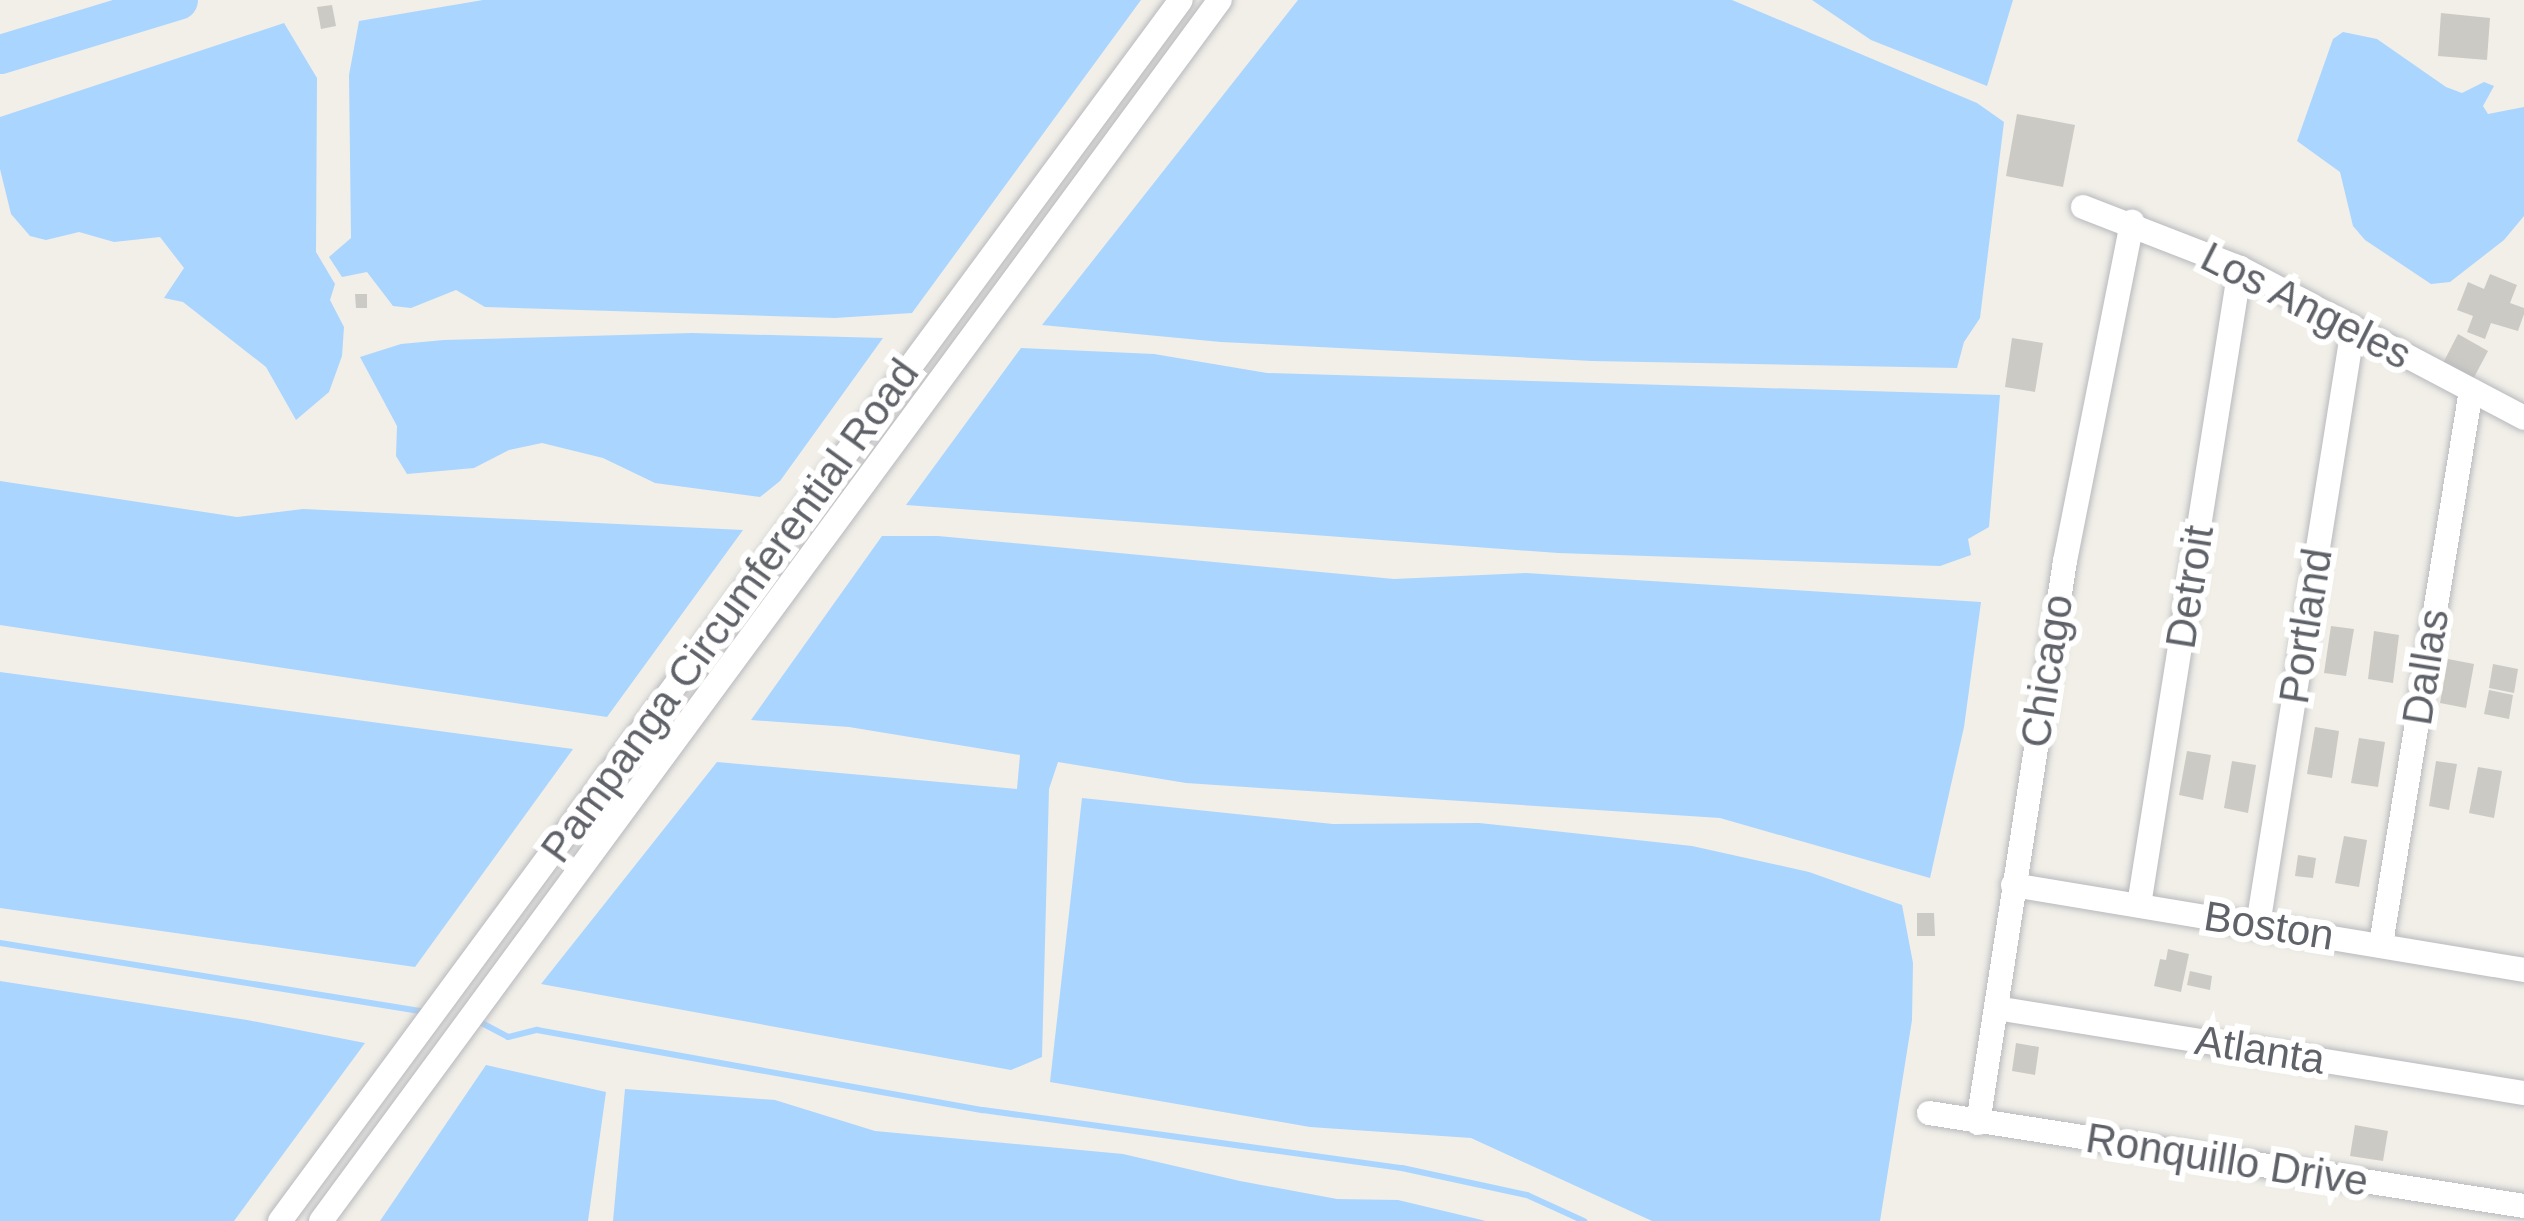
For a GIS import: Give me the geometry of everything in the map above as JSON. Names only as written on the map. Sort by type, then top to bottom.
[{"type":"street","name":"Pampanga Circumferential Road","points":[[280,1221],[1180,0]]},
{"type":"street","name":"Pampanga Circumferential Road","points":[[321,1221],[1220,0]]},
{"type":"street","name":"Los Angeles","points":[[2083,207],[2132,222],[2240,268],[2524,418]]},
{"type":"street","name":"Chicago","points":[[1978,1123],[2065,561],[2132,222]]},
{"type":"street","name":"Detroit","points":[[2139,905],[2240,268]]},
{"type":"street","name":"Portland","points":[[2258,925],[2354,328]]},
{"type":"street","name":"Dallas","points":[[2381,944],[2471,390]]},
{"type":"street","name":"Boston","points":[[2013,885],[2524,970]]},
{"type":"street","name":"Atlanta","points":[[1996,1008],[2524,1093]]},
{"type":"street","name":"Ronquillo Drive","points":[[1930,1112],[2524,1206]]},
{"type":"water","points":[[483,0],[1141,0],[912,313],[835,318],[485,307],[456,290],[411,308],[393,306],[367,272],[342,277],[329,257],[351,238],[349,75],[359,21]]},
{"type":"water","points":[[1298,0],[1732,0],[1977,103],[2004,122],[1980,318],[1964,342],[1957,368],[1592,361],[1221,342],[1042,325]]},
{"type":"water","points":[[1812,0],[2013,0],[1987,86],[1871,40]]},
{"type":"water","points":[[284,23],[317,78],[316,252],[335,284],[330,300],[344,327],[342,356],[329,392],[296,420],[266,367],[183,302],[164,298],[184,268],[160,237],[114,242],[79,232],[46,240],[30,236],[11,214],[0,169],[0,117]]},
{"type":"water","points":[[2343,32],[2377,39],[2462,93],[2484,82],[2494,86],[2483,106],[2488,114],[2524,107],[2524,216],[2504,240],[2450,282],[2431,284],[2365,240],[2353,226],[2340,172],[2297,141],[2333,39]]},
{"type":"water","points":[[692,333],[883,338],[780,481],[760,497],[655,483],[603,458],[542,443],[509,450],[474,468],[407,474],[396,456],[397,426],[360,357],[401,344],[444,340]]},
{"type":"water","points":[[1021,348],[1154,354],[1267,373],[2000,395],[1989,527],[1968,539],[1971,555],[1940,566],[1558,553],[906,505]]},
{"type":"water","points":[[0,481],[237,517],[303,509],[743,530],[607,717],[0,625]]},
{"type":"water","points":[[882,536],[938,536],[1394,579],[1526,573],[1981,602],[1964,727],[1930,878],[1720,818],[1186,783],[1058,762],[1049,789],[1042,1057],[1011,1070],[541,984],[717,762],[1017,789],[1020,755],[849,727],[751,720]]},
{"type":"water","points":[[0,672],[573,749],[415,967],[0,908]]},
{"type":"water","points":[[1082,798],[1333,824],[1479,823],[1692,846],[1809,872],[1902,905],[1913,963],[1912,1020],[1880,1221],[1652,1221],[1471,1138],[1310,1127],[1050,1082]]},
{"type":"water","points":[[0,981],[365,1043],[234,1221],[0,1221]]},
{"type":"water","points":[[486,1065],[606,1092],[588,1221],[380,1221]]},
{"type":"water","points":[[625,1089],[775,1100],[875,1131],[1123,1154],[1337,1199],[1398,1200],[1486,1221],[613,1221]]},
{"type":"building","points":[[332,5],[336,26],[321,29],[317,7]]},
{"type":"building","points":[[2441,13],[2490,18],[2487,60],[2438,56]]},
{"type":"building","points":[[2017,114],[2075,125],[2063,187],[2006,176]]},
{"type":"building","points":[[2490,274],[2517,285],[2510,303],[2524,308],[2524,314],[2518,331],[2491,323],[2485,339],[2467,332],[2473,316],[2457,310],[2468,282],[2484,289]]},
{"type":"building","points":[[355,294],[367,294],[367,308],[356,308]]},
{"type":"building","points":[[2458,334],[2488,351],[2471,383],[2441,367]]},
{"type":"building","points":[[2012,338],[2043,343],[2035,392],[2005,387]]},
{"type":"building","points":[[2331,626],[2354,629],[2346,676],[2324,673]]},
{"type":"building","points":[[2374,631],[2399,635],[2393,683],[2368,679]]},
{"type":"building","points":[[2448,659],[2474,664],[2466,708],[2440,703]]},
{"type":"building","points":[[2493,664],[2518,669],[2514,693],[2489,688]]},
{"type":"building","points":[[2489,690],[2513,695],[2509,719],[2484,714]]},
{"type":"building","points":[[2315,727],[2339,731],[2332,778],[2307,774]]},
{"type":"building","points":[[2359,738],[2385,742],[2378,787],[2351,783]]},
{"type":"building","points":[[2187,751],[2211,755],[2203,800],[2179,795]]},
{"type":"building","points":[[2232,761],[2256,765],[2248,813],[2224,808]]},
{"type":"building","points":[[2436,761],[2457,764],[2449,810],[2429,806]]},
{"type":"building","points":[[2478,767],[2502,771],[2494,818],[2469,813]]},
{"type":"building","points":[[2344,836],[2367,840],[2359,887],[2335,883]]},
{"type":"building","points":[[2298,855],[2316,858],[2313,878],[2295,876]]},
{"type":"building","points":[[1917,913],[1934,913],[1935,936],[1917,936]]},
{"type":"building","points":[[2168,949],[2189,954],[2181,992],[2154,986],[2160,959],[2166,960]]},
{"type":"building","points":[[2190,971],[2212,976],[2210,990],[2187,985]]},
{"type":"building","points":[[2016,1043],[2039,1047],[2035,1075],[2012,1071]]},
{"type":"building","points":[[2355,1125],[2388,1131],[2383,1161],[2350,1156]]},
{"type":"waterway","points":[[0,54],[178,0]]},
{"type":"waterway","points":[[0,943],[424,1012]]},
{"type":"waterway","points":[[478,1021],[508,1037],[537,1030],[983,1110],[1402,1168],[1527,1195],[1584,1221]]}]
